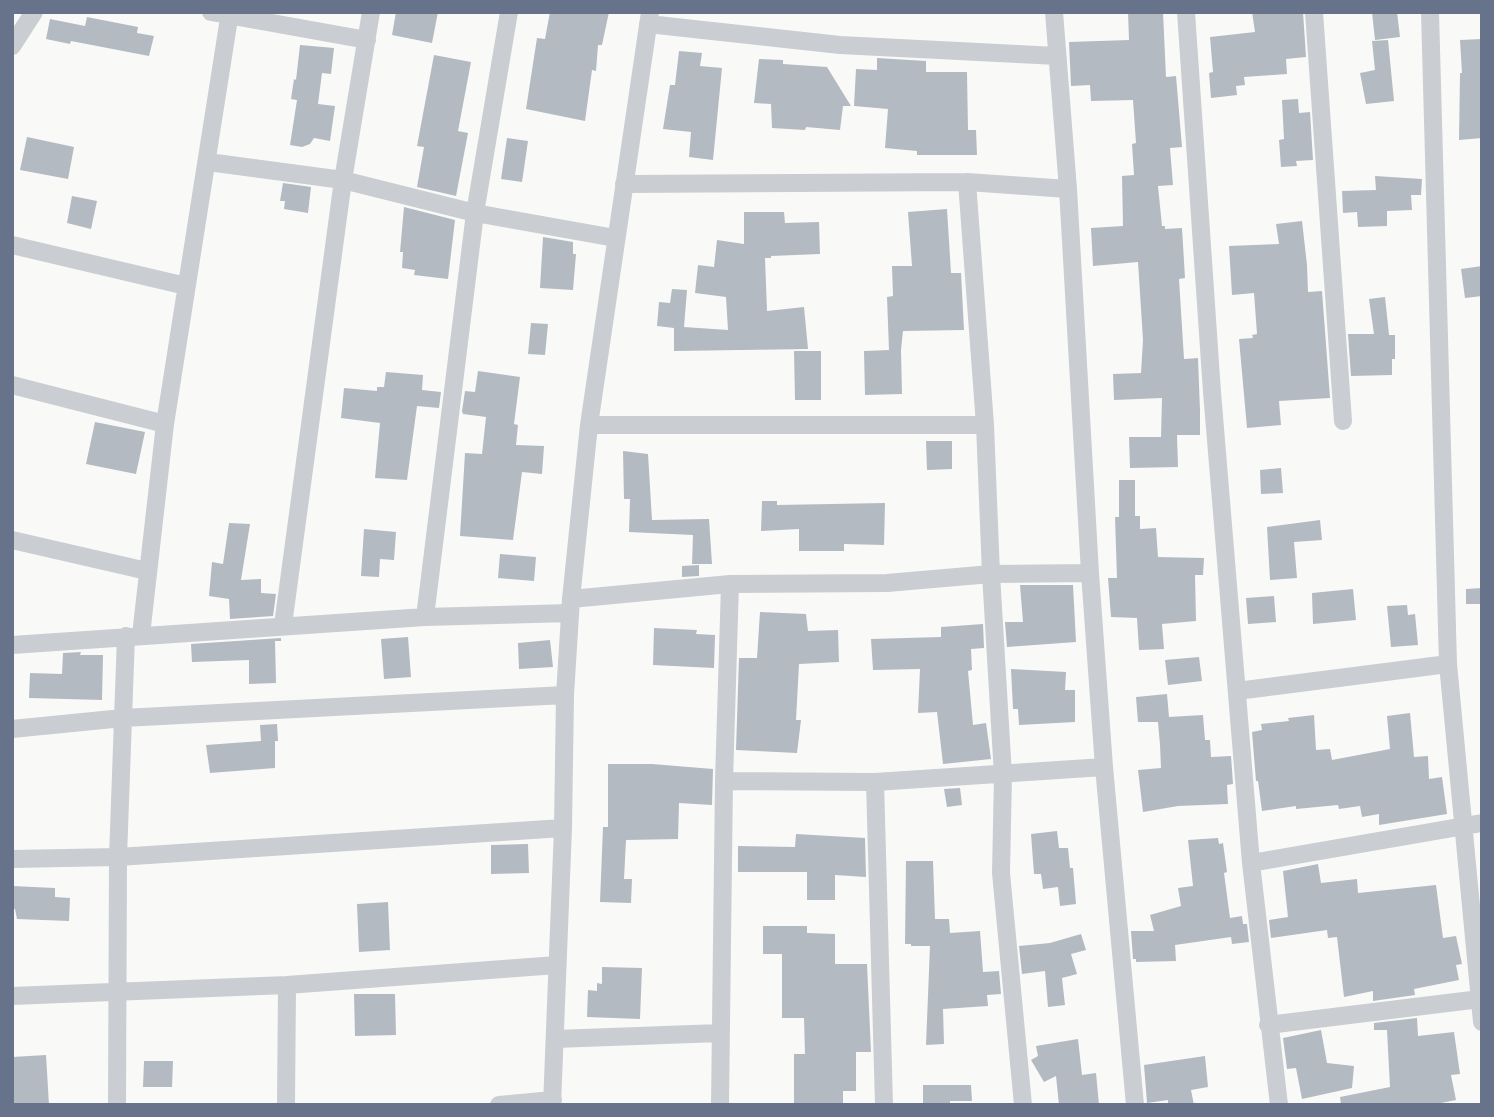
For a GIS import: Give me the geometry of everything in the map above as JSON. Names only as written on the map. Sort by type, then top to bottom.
[{"type":"street","points":[[12,46],[34,12]]},
{"type":"street","points":[[283,625],[343,180],[371,12]]},
{"type":"street","points":[[425,617],[475,213],[509,12]]},
{"type":"street","points":[[1054,12],[1068,189],[1104,767],[1135,1105]]},
{"type":"street","points":[[1186,12],[1211,379],[1251,863],[1279,1105]]},
{"type":"street","points":[[1314,12],[1343,421]]},
{"type":"street","points":[[1430,12],[1448,664],[1482,1022]]},
{"type":"street","points":[[117,1105],[118,857],[123,718],[186,286],[208,162],[223,14],[367,40]]},
{"type":"street","points":[[499,1105],[553,1102],[565,695],[571,606],[589,425],[649,18],[853,46],[1057,56]]},
{"type":"street","points":[[208,162],[343,180],[475,213],[615,239]]},
{"type":"street","points":[[624,184],[967,183],[1068,189]]},
{"type":"street","points":[[967,183],[985,425],[1003,775],[1001,873],[1023,1105]]},
{"type":"street","points":[[12,245],[186,286]]},
{"type":"street","points":[[12,385],[165,424]]},
{"type":"street","points":[[589,425],[985,425]]},
{"type":"street","points":[[12,540],[146,571]]},
{"type":"street","points":[[12,645],[571,606],[730,584],[887,583],[991,574],[1090,573]]},
{"type":"street","points":[[720,1105],[724,781],[730,584]]},
{"type":"street","points":[[1237,691],[1448,664]]},
{"type":"street","points":[[12,729],[123,718],[565,695]]},
{"type":"street","points":[[724,781],[875,782],[1104,767]]},
{"type":"street","points":[[875,782],[884,1105]]},
{"type":"street","points":[[1251,863],[1482,822]]},
{"type":"street","points":[[12,859],[118,857],[563,828]]},
{"type":"street","points":[[12,996],[287,985],[557,965]]},
{"type":"street","points":[[286,1105],[287,985]]},
{"type":"street","points":[[1268,1025],[1480,999]]},
{"type":"street","points":[[555,1039],[720,1033]]},
{"type":"building","points":[[396,12],[438,12],[432,43],[392,35]]},
{"type":"building","points":[[550,12],[609,12],[602,45],[598,45],[596,71],[592,70],[585,121],[526,109],[537,38],[545,39]]},
{"type":"building","points":[[1128,12],[1163,12],[1166,77],[1176,76],[1182,147],[1170,148],[1173,185],[1158,186],[1162,226],[1165,226],[1165,229],[1182,228],[1185,278],[1179,279],[1184,359],[1198,358],[1200,411],[1200,435],[1177,435],[1178,467],[1130,468],[1129,437],[1161,437],[1162,398],[1114,400],[1113,374],[1141,373],[1143,340],[1138,262],[1093,266],[1091,228],[1123,226],[1122,176],[1134,175],[1132,144],[1136,143],[1133,100],[1091,101],[1090,85],[1071,86],[1069,42],[1129,40]]},
{"type":"building","points":[[1252,12],[1303,12],[1306,57],[1286,59],[1287,74],[1244,77],[1245,85],[1236,86],[1237,95],[1211,98],[1209,73],[1213,72],[1210,37],[1255,32]]},
{"type":"building","points":[[1372,12],[1397,12],[1400,37],[1375,40]]},
{"type":"building","points":[[87,17],[138,27],[137,33],[154,36],[149,56],[46,39],[50,19],[85,26]]},
{"type":"building","points":[[1482,39],[1482,138],[1459,140],[1462,73],[1460,40]]},
{"type":"building","points":[[1388,40],[1394,101],[1366,104],[1360,73],[1375,70],[1372,41]]},
{"type":"building","points":[[300,45],[334,48],[331,74],[322,73],[318,104],[335,106],[330,141],[314,138],[310,144],[302,147],[290,145],[297,100],[291,99]]},
{"type":"building","points":[[679,51],[702,53],[700,66],[722,68],[713,160],[689,157],[691,132],[663,129],[670,85],[675,85]]},
{"type":"building","points":[[434,55],[471,62],[458,131],[468,133],[456,196],[417,187],[424,147],[417,146]]},
{"type":"building","points":[[877,58],[926,61],[926,72],[967,72],[968,130],[976,130],[977,155],[917,155],[917,151],[885,148],[888,109],[854,106],[856,69],[877,70]]},
{"type":"building","points":[[759,59],[783,60],[783,64],[827,67],[851,106],[843,106],[840,130],[772,128],[771,104],[754,103]]},
{"type":"building","points":[[1298,99],[1299,113],[1310,112],[1313,160],[1296,161],[1297,166],[1281,167],[1279,140],[1284,139],[1282,100]]},
{"type":"building","points":[[27,137],[74,147],[68,179],[20,170]]},
{"type":"building","points":[[507,138],[528,141],[522,182],[501,179]]},
{"type":"building","points":[[1375,176],[1422,179],[1421,195],[1411,195],[1412,210],[1387,211],[1387,226],[1358,227],[1357,212],[1343,213],[1342,191],[1376,190]]},
{"type":"building","points":[[283,183],[311,187],[308,213],[284,209],[285,201],[280,201]]},
{"type":"building","points":[[72,196],[97,201],[91,229],[67,223]]},
{"type":"building","points":[[404,207],[455,220],[448,279],[414,275],[415,270],[402,268],[403,252],[400,252]]},
{"type":"building","points":[[947,209],[951,273],[961,273],[964,330],[903,331],[902,394],[865,395],[864,351],[889,350],[887,297],[893,296],[892,266],[912,266],[908,212]]},
{"type":"building","points":[[744,212],[784,212],[785,223],[819,222],[820,254],[765,258],[767,311],[804,307],[808,349],[674,351],[674,328],[657,326],[659,302],[670,303],[672,289],[687,290],[684,327],[728,330],[726,297],[695,293],[698,265],[714,267],[717,240],[744,244]]},
{"type":"building","points":[[1302,221],[1308,292],[1322,291],[1330,398],[1279,401],[1281,425],[1247,428],[1239,339],[1253,338],[1252,335],[1257,334],[1254,293],[1232,295],[1229,246],[1279,244],[1276,224]]},
{"type":"building","points":[[543,237],[573,242],[573,254],[576,254],[573,290],[540,288]]},
{"type":"building","points":[[1482,266],[1482,296],[1465,298],[1461,269]]},
{"type":"building","points":[[1385,297],[1389,335],[1395,335],[1392,375],[1351,376],[1348,334],[1374,334],[1369,299]]},
{"type":"building","points":[[531,323],[548,324],[545,355],[528,354]]},
{"type":"building","points":[[794,351],[821,351],[821,400],[795,400]]},
{"type":"building","points":[[478,371],[520,377],[514,424],[518,425],[516,445],[544,446],[542,474],[522,472],[513,540],[460,536],[465,453],[482,454],[486,417],[463,414],[462,411],[465,391],[475,392]]},
{"type":"building","points":[[386,372],[423,375],[422,390],[441,392],[439,408],[417,406],[407,480],[375,478],[380,423],[341,418],[344,388],[377,391],[377,387],[384,387]]},
{"type":"building","points":[[95,422],[145,432],[136,474],[86,464]]},
{"type":"building","points":[[926,441],[952,441],[952,469],[927,470]]},
{"type":"building","points":[[623,451],[648,454],[652,520],[709,519],[712,564],[692,564],[693,535],[629,532],[630,499],[624,499]]},
{"type":"building","points":[[1281,468],[1283,493],[1261,494],[1260,470]]},
{"type":"building","points":[[1119,480],[1135,480],[1135,516],[1140,516],[1140,529],[1156,528],[1158,557],[1204,558],[1203,575],[1195,575],[1196,621],[1162,624],[1164,649],[1139,650],[1137,618],[1111,617],[1108,578],[1117,578],[1115,517],[1119,517]]},
{"type":"building","points":[[762,501],[777,501],[777,505],[885,503],[884,545],[844,544],[844,551],[799,551],[799,529],[761,531]]},
{"type":"building","points":[[1320,520],[1322,540],[1294,542],[1297,578],[1270,580],[1267,527]]},
{"type":"building","points":[[229,523],[250,524],[241,580],[261,579],[261,593],[276,594],[273,616],[230,619],[229,599],[209,596],[212,562],[223,564]]},
{"type":"building","points":[[364,529],[396,532],[394,560],[380,559],[379,577],[361,576]]},
{"type":"building","points":[[500,554],[536,557],[534,581],[498,578]]},
{"type":"building","points":[[699,565],[699,576],[682,577],[682,566]]},
{"type":"building","points":[[1020,585],[1073,585],[1076,642],[1007,647],[1005,622],[1023,622]]},
{"type":"building","points":[[1482,588],[1482,604],[1466,604],[1466,589]]},
{"type":"building","points":[[1353,589],[1356,620],[1313,624],[1312,593]]},
{"type":"building","points":[[1274,596],[1276,622],[1248,624],[1246,598]]},
{"type":"building","points":[[1407,605],[1408,615],[1415,614],[1418,645],[1391,647],[1387,606]]},
{"type":"building","points":[[760,612],[806,614],[808,631],[838,630],[839,662],[799,664],[796,720],[801,720],[797,753],[736,750],[739,658],[757,658]]},
{"type":"building","points":[[983,624],[984,648],[971,649],[972,670],[968,671],[973,725],[986,723],[991,759],[943,764],[937,712],[918,713],[920,669],[873,670],[871,639],[941,637],[941,627]]},
{"type":"building","points":[[654,628],[697,630],[696,634],[715,635],[714,668],[653,665]]},
{"type":"building","points":[[408,637],[411,677],[384,679],[381,639]]},
{"type":"building","points":[[281,638],[281,641],[275,641],[276,683],[249,684],[249,660],[192,662],[191,644]]},
{"type":"building","points":[[550,640],[553,667],[519,669],[518,643]]},
{"type":"building","points":[[81,652],[80,655],[103,655],[102,700],[29,698],[30,673],[62,674],[63,653]]},
{"type":"building","points":[[1199,657],[1202,681],[1168,685],[1165,660]]},
{"type":"building","points":[[1011,669],[1066,672],[1065,690],[1075,690],[1075,722],[1019,725],[1018,709],[1013,709]]},
{"type":"building","points":[[1167,694],[1169,717],[1203,715],[1205,740],[1210,740],[1211,757],[1231,756],[1233,784],[1227,785],[1228,804],[1178,806],[1143,812],[1138,770],[1161,768],[1160,745],[1158,722],[1138,722],[1136,697]]},
{"type":"building","points":[[1410,713],[1414,757],[1428,756],[1429,779],[1442,777],[1447,814],[1379,825],[1379,814],[1362,817],[1360,806],[1296,809],[1296,806],[1262,811],[1256,781],[1252,732],[1262,730],[1261,724],[1314,715],[1316,750],[1330,749],[1332,760],[1390,749],[1387,716]]},
{"type":"building","points":[[277,724],[275,768],[210,773],[206,745],[261,741],[260,725]]},
{"type":"building","points":[[608,764],[713,769],[712,805],[679,803],[678,839],[626,840],[624,879],[632,879],[631,903],[600,902],[603,827],[608,827]]},
{"type":"building","points":[[960,788],[962,805],[947,807],[944,789]]},
{"type":"building","points":[[1057,831],[1059,848],[1068,848],[1070,868],[1073,868],[1076,904],[1060,906],[1058,887],[1043,889],[1041,874],[1034,874],[1031,834]]},
{"type":"building","points":[[796,834],[865,838],[866,877],[835,875],[835,900],[807,900],[807,872],[738,872],[738,846],[795,847]]},
{"type":"building","points":[[1218,838],[1219,844],[1223,843],[1230,918],[1242,916],[1243,924],[1247,924],[1249,942],[1232,944],[1231,937],[1175,945],[1176,961],[1136,962],[1136,959],[1133,959],[1131,931],[1154,931],[1150,915],[1181,906],[1178,888],[1193,886],[1188,840]]},
{"type":"building","points":[[528,844],[529,873],[491,874],[491,845]]},
{"type":"building","points":[[906,861],[933,861],[935,919],[949,919],[950,933],[980,931],[983,972],[999,971],[1001,994],[987,995],[988,1006],[943,1009],[944,1044],[926,1045],[930,946],[905,944]]},
{"type":"building","points":[[1318,864],[1321,883],[1357,879],[1358,893],[1436,885],[1443,938],[1456,936],[1462,964],[1456,965],[1459,980],[1414,989],[1415,995],[1373,1001],[1373,991],[1344,997],[1337,937],[1328,938],[1327,930],[1271,938],[1269,920],[1288,917],[1283,871]]},
{"type":"building","points":[[12,886],[55,888],[55,897],[70,898],[69,921],[17,919],[15,909],[12,908]]},
{"type":"building","points":[[388,902],[390,950],[359,952],[357,904]]},
{"type":"building","points":[[763,926],[807,926],[807,933],[835,934],[835,964],[867,964],[871,1052],[856,1052],[856,1091],[843,1091],[843,1104],[794,1105],[794,1054],[805,1054],[804,1018],[782,1018],[782,954],[763,954]]},
{"type":"building","points":[[1081,934],[1086,950],[1071,954],[1077,974],[1062,978],[1065,1005],[1048,1007],[1045,971],[1022,974],[1019,946],[1050,943]]},
{"type":"building","points":[[602,967],[642,968],[640,1019],[587,1017],[588,990],[597,991],[597,983],[602,984]]},
{"type":"building","points":[[354,994],[395,994],[396,1035],[355,1036]]},
{"type":"building","points":[[1417,1018],[1418,1036],[1454,1032],[1460,1074],[1451,1075],[1456,1100],[1431,1105],[1341,1105],[1340,1097],[1390,1087],[1387,1030],[1374,1030],[1374,1023]]},
{"type":"building","points":[[1321,1030],[1327,1063],[1354,1066],[1352,1088],[1302,1099],[1296,1068],[1287,1069],[1283,1038]]},
{"type":"building","points":[[1078,1039],[1082,1075],[1096,1073],[1099,1105],[1059,1105],[1056,1076],[1044,1082],[1031,1060],[1038,1056],[1036,1046]]},
{"type":"building","points":[[46,1055],[49,1105],[12,1105],[12,1057]]},
{"type":"building","points":[[1205,1056],[1208,1087],[1191,1090],[1194,1105],[1168,1105],[1168,1100],[1147,1103],[1144,1065]]},
{"type":"building","points":[[144,1061],[173,1061],[172,1087],[143,1087]]},
{"type":"building","points":[[923,1085],[971,1085],[972,1101],[950,1101],[950,1105],[923,1105]]}]
